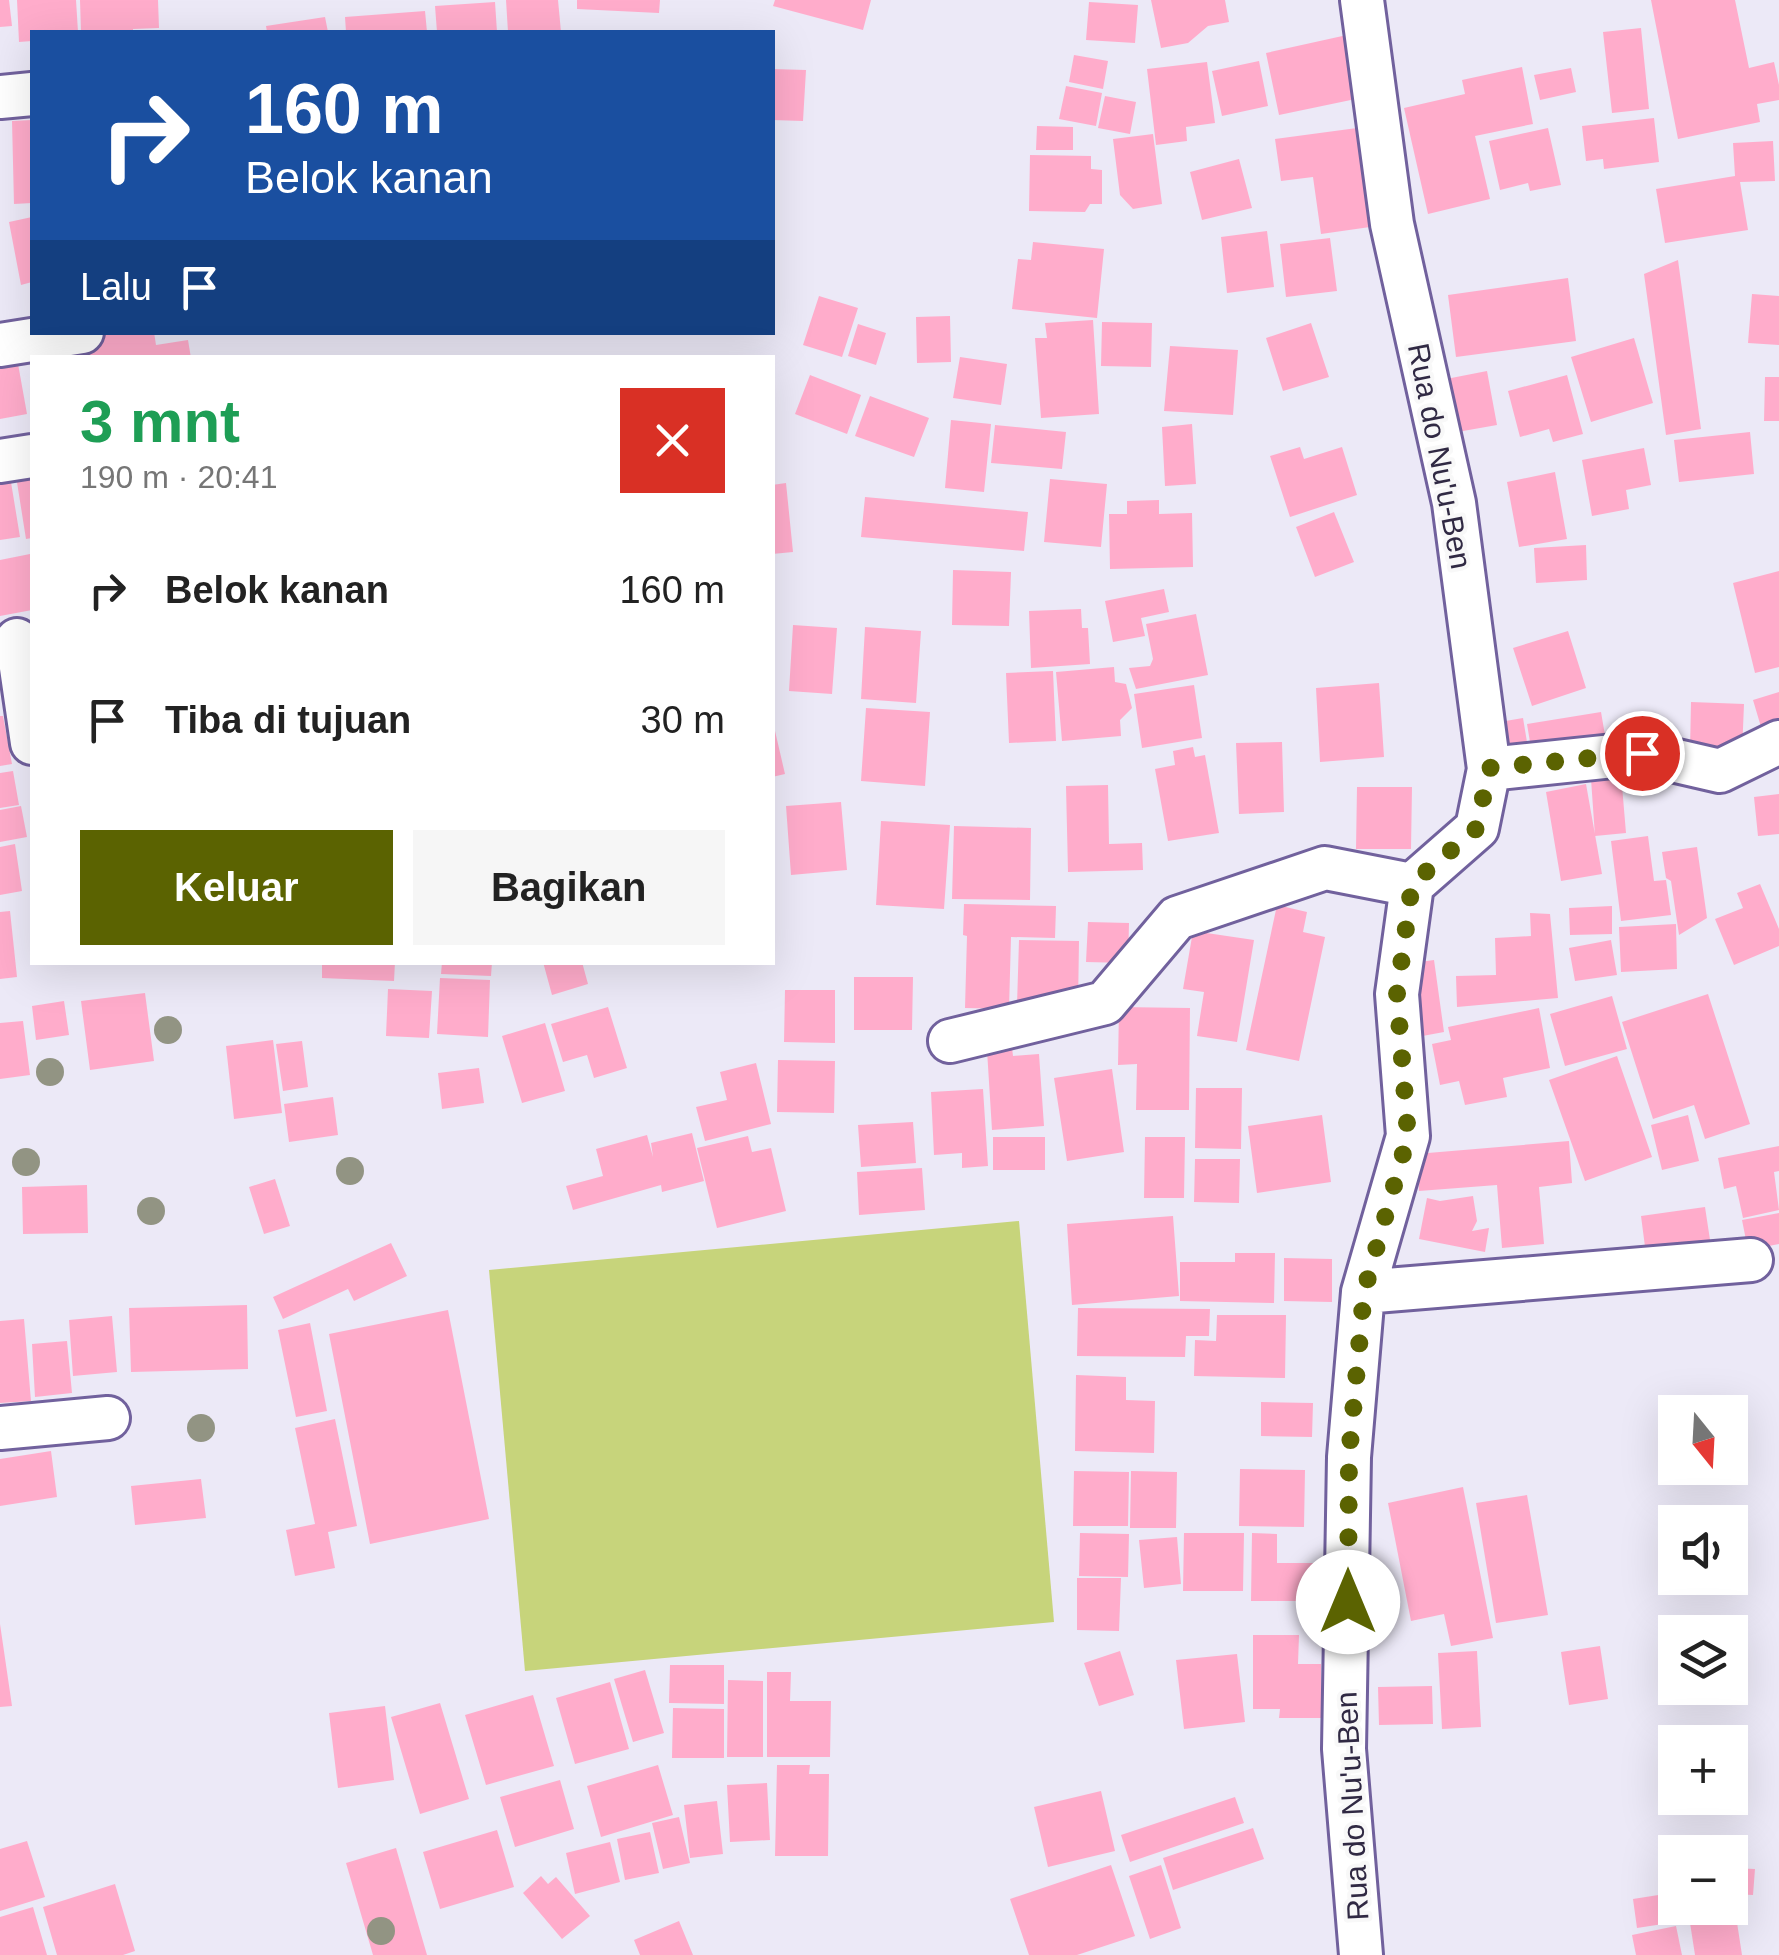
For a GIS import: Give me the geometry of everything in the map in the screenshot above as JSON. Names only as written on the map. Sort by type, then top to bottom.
[{"type":"street","name":"Rua do Nu'u-Ben","points":[[1361,1955],[1344,1749],[1349,1456],[1364,1292],[1408,1136],[1397,994],[1412,884],[1477,828],[1489,768],[1454,503],[1392,224],[1362,0]]},
{"type":"street","points":[[0,96],[30,94]]},
{"type":"street","points":[[0,345],[63,335]]},
{"type":"street","points":[[0,461],[30,456]]},
{"type":"street","points":[[16,640],[30,730]]},
{"type":"street","points":[[1489,768],[1642,753],[1720,771],[1779,742]]},
{"type":"street","points":[[950,1041],[1105,1002],[1178,918],[1326,868],[1412,884]]},
{"type":"street","points":[[1364,1292],[1752,1260]]},
{"type":"street","points":[[0,1428],[108,1418]]},
{"type":"green space","points":[[1019,1221],[1054,1622],[525,1671],[489,1270]]},
{"type":"building","points":[[0,0],[9,0],[12,26],[0,27]]},
{"type":"building","points":[[17,0],[76,0],[78,30],[30,30],[30,41],[19,42]]},
{"type":"building","points":[[80,0],[158,0],[159,28],[81,30]]},
{"type":"building","points":[[506,0],[558,0],[561,30],[508,30]]},
{"type":"building","points":[[577,0],[660,0],[659,13],[577,9]]},
{"type":"building","points":[[775,0],[871,0],[863,30],[773,6]]},
{"type":"building","points":[[1151,0],[1225,0],[1229,22],[1208,26],[1188,43],[1161,48]]},
{"type":"building","points":[[1651,0],[1735,0],[1749,68],[1774,62],[1779,85],[1779,100],[1757,104],[1760,122],[1678,139]]},
{"type":"building","points":[[495,2],[497,30],[437,30],[435,6]]},
{"type":"building","points":[[1089,2],[1138,5],[1135,43],[1086,40]]},
{"type":"building","points":[[425,11],[427,30],[346,30],[345,17]]},
{"type":"building","points":[[325,17],[328,30],[267,30],[266,26]]},
{"type":"building","points":[[1641,28],[1649,109],[1612,113],[1603,32]]},
{"type":"building","points":[[1356,33],[1370,96],[1279,115],[1266,53]]},
{"type":"building","points":[[1074,55],[1108,61],[1103,89],[1069,82]]},
{"type":"building","points":[[1259,61],[1268,106],[1222,116],[1212,71]]},
{"type":"building","points":[[1207,62],[1215,123],[1186,127],[1187,141],[1156,145],[1147,69]]},
{"type":"building","points":[[1522,67],[1533,124],[1475,136],[1490,199],[1428,214],[1404,108],[1465,94],[1462,80]]},
{"type":"building","points":[[1571,68],[1576,92],[1540,100],[1534,75]]},
{"type":"building","points":[[775,69],[806,70],[803,121],[775,120]]},
{"type":"building","points":[[1066,86],[1102,93],[1096,126],[1059,119]]},
{"type":"building","points":[[1105,96],[1136,102],[1130,134],[1098,128]]},
{"type":"building","points":[[1654,118],[1659,162],[1604,169],[1603,159],[1586,161],[1582,126]]},
{"type":"building","points":[[30,120],[30,203],[14,204],[12,121]]},
{"type":"building","points":[[1037,126],[1073,127],[1073,150],[1036,150]]},
{"type":"building","points":[[1357,128],[1370,227],[1321,234],[1313,177],[1281,181],[1275,139]]},
{"type":"building","points":[[1548,128],[1561,185],[1530,191],[1528,183],[1500,190],[1489,141]]},
{"type":"building","points":[[1153,134],[1162,204],[1133,209],[1120,195],[1113,139]]},
{"type":"building","points":[[1773,141],[1775,181],[1740,182],[1748,230],[1665,243],[1656,189],[1735,176],[1733,143]]},
{"type":"building","points":[[1030,155],[1091,156],[1091,169],[1102,170],[1102,204],[1090,204],[1085,212],[1029,211]]},
{"type":"building","points":[[1239,159],[1252,208],[1202,220],[1190,172]]},
{"type":"building","points":[[30,217],[30,283],[21,285],[9,222]]},
{"type":"building","points":[[1267,231],[1274,287],[1227,293],[1221,237]]},
{"type":"building","points":[[1330,238],[1337,291],[1286,297],[1280,244]]},
{"type":"building","points":[[1033,242],[1104,249],[1097,318],[1012,309],[1018,259],[1031,260]]},
{"type":"building","points":[[1678,260],[1701,429],[1666,435],[1644,274]]},
{"type":"building","points":[[1568,278],[1576,341],[1456,357],[1448,295]]},
{"type":"building","points":[[1752,294],[1779,296],[1779,345],[1748,343]]},
{"type":"building","points":[[819,296],[858,308],[842,357],[803,345]]},
{"type":"building","points":[[950,316],[951,362],[917,363],[916,317]]},
{"type":"building","points":[[1093,320],[1099,414],[1041,418],[1035,338],[1047,338],[1045,323]]},
{"type":"building","points":[[1102,322],[1152,323],[1151,367],[1101,366]]},
{"type":"building","points":[[1311,323],[1329,377],[1283,391],[1266,338]]},
{"type":"building","points":[[858,324],[886,333],[876,365],[848,356]]},
{"type":"building","points":[[102,335],[154,335],[156,345],[188,340],[190,355],[76,355],[74,340]]},
{"type":"building","points":[[1634,338],[1653,403],[1591,422],[1571,357]]},
{"type":"building","points":[[1170,346],[1238,350],[1233,415],[1164,411]]},
{"type":"building","points":[[15,347],[27,414],[0,419],[0,349]]},
{"type":"building","points":[[960,357],[1007,364],[1001,405],[953,398]]},
{"type":"building","points":[[1487,371],[1497,425],[1446,434],[1436,381]]},
{"type":"building","points":[[810,375],[861,395],[847,434],[795,414]]},
{"type":"building","points":[[1567,375],[1583,434],[1553,442],[1549,429],[1520,437],[1508,391]]},
{"type":"building","points":[[1765,377],[1779,377],[1779,421],[1764,421]]},
{"type":"building","points":[[870,396],[929,418],[914,457],[855,436]]},
{"type":"building","points":[[951,420],[991,424],[984,492],[945,488]]},
{"type":"building","points":[[1192,424],[1196,484],[1165,486],[1162,427]]},
{"type":"building","points":[[995,425],[1066,432],[1062,469],[991,463]]},
{"type":"building","points":[[1750,432],[1754,474],[1679,482],[1674,440]]},
{"type":"building","points":[[1300,447],[1304,459],[1342,447],[1357,495],[1290,517],[1270,456]]},
{"type":"building","points":[[1644,448],[1651,485],[1626,490],[1629,509],[1592,516],[1582,460]]},
{"type":"building","points":[[9,470],[20,537],[0,540],[0,471]]},
{"type":"building","points":[[1555,472],[1567,539],[1519,547],[1507,482]]},
{"type":"building","points":[[30,474],[30,538],[26,539],[16,476]]},
{"type":"building","points":[[1050,479],[1107,484],[1101,547],[1044,542]]},
{"type":"building","points":[[786,483],[793,552],[775,554],[775,485]]},
{"type":"building","points":[[865,497],[1028,512],[1024,551],[861,537]]},
{"type":"building","points":[[1159,500],[1159,514],[1192,513],[1193,567],[1110,569],[1109,514],[1127,514],[1127,501]]},
{"type":"building","points":[[1334,512],[1354,562],[1315,577],[1296,527]]},
{"type":"building","points":[[1586,545],[1587,580],[1536,583],[1534,548]]},
{"type":"building","points":[[30,554],[30,610],[0,616],[0,560]]},
{"type":"building","points":[[953,570],[1011,572],[1009,626],[952,625]]},
{"type":"building","points":[[1779,571],[1779,667],[1755,673],[1733,583]]},
{"type":"building","points":[[1164,589],[1169,612],[1141,618],[1145,636],[1113,642],[1105,601]]},
{"type":"building","points":[[1081,609],[1082,628],[1088,628],[1090,664],[1031,668],[1029,611]]},
{"type":"building","points":[[1196,614],[1208,675],[1136,689],[1129,668],[1150,666],[1153,659],[1146,624]]},
{"type":"building","points":[[793,625],[837,628],[832,694],[789,691]]},
{"type":"building","points":[[865,627],[921,631],[916,703],[861,699]]},
{"type":"building","points":[[1568,631],[1586,688],[1532,706],[1513,648]]},
{"type":"building","points":[[1114,667],[1115,682],[1126,684],[1132,708],[1120,720],[1121,736],[1062,741],[1056,672]]},
{"type":"building","points":[[1053,671],[1056,741],[1009,743],[1006,673]]},
{"type":"building","points":[[1379,683],[1384,757],[1320,762],[1316,688]]},
{"type":"building","points":[[1194,685],[1202,738],[1142,748],[1134,694]]},
{"type":"building","points":[[1779,692],[1779,732],[1764,737],[1753,700]]},
{"type":"building","points":[[1691,702],[1744,704],[1742,753],[1690,752]]},
{"type":"building","points":[[866,708],[930,712],[925,786],[861,781]]},
{"type":"building","points":[[1601,712],[1607,747],[1533,760],[1527,724]]},
{"type":"building","points":[[0,716],[12,764],[0,766]]},
{"type":"building","points":[[1523,718],[1528,748],[1493,754],[1488,724]]},
{"type":"building","points":[[775,731],[785,774],[775,776]]},
{"type":"building","points":[[1282,742],[1284,812],[1239,814],[1236,743]]},
{"type":"building","points":[[1193,747],[1195,757],[1205,755],[1219,833],[1168,841],[1155,769],[1175,765],[1173,751]]},
{"type":"building","points":[[1620,762],[1626,833],[1595,836],[1591,779]]},
{"type":"building","points":[[13,771],[19,805],[0,808],[0,773]]},
{"type":"building","points":[[1586,784],[1602,874],[1561,881],[1546,792]]},
{"type":"building","points":[[1108,785],[1109,844],[1142,843],[1143,870],[1068,872],[1066,786]]},
{"type":"building","points":[[1357,787],[1412,787],[1411,849],[1356,849]]},
{"type":"building","points":[[1779,794],[1779,834],[1758,836],[1754,797]]},
{"type":"building","points":[[841,802],[847,870],[791,875],[786,806]]},
{"type":"building","points":[[21,806],[27,837],[0,842],[0,810]]},
{"type":"building","points":[[881,821],[950,825],[944,909],[876,905]]},
{"type":"building","points":[[954,826],[1031,828],[1030,900],[952,899]]},
{"type":"building","points":[[1648,836],[1654,881],[1666,880],[1671,915],[1621,921],[1611,841]]},
{"type":"building","points":[[15,844],[22,891],[0,895],[0,847]]},
{"type":"building","points":[[1697,847],[1707,918],[1679,935],[1662,852]]},
{"type":"building","points":[[1760,884],[1779,929],[1779,946],[1734,965],[1715,919],[1743,908],[1737,893]]},
{"type":"building","points":[[964,904],[1056,906],[1055,938],[1011,937],[1009,1009],[965,1008]]},
{"type":"building","points":[[1277,905],[1307,912],[1303,932],[1325,937],[1299,1061],[1246,1050]]},
{"type":"building","points":[[1612,906],[1612,934],[1570,935],[1569,908]]},
{"type":"building","points":[[10,911],[17,977],[0,979],[0,912]]},
{"type":"building","points":[[1530,913],[1550,914],[1558,998],[1457,1007],[1456,976],[1496,975],[1495,938],[1531,936]]},
{"type":"building","points":[[1088,922],[1129,923],[1128,963],[1086,962]]},
{"type":"building","points":[[1676,924],[1677,969],[1621,972],[1619,927]]},
{"type":"building","points":[[1193,931],[1254,940],[1237,1042],[1197,1036],[1204,992],[1183,989]]},
{"type":"building","points":[[1019,940],[1079,941],[1078,1006],[1017,1005]]},
{"type":"building","points":[[1611,940],[1617,975],[1575,981],[1569,948]]},
{"type":"building","points":[[1434,960],[1444,1032],[1417,1037],[1406,964]]},
{"type":"building","points":[[322,965],[395,965],[394,981],[322,978]]},
{"type":"building","points":[[442,965],[492,965],[491,976],[441,974]]},
{"type":"building","points":[[544,965],[583,965],[588,984],[552,995]]},
{"type":"building","points":[[854,977],[913,977],[912,1030],[854,1030]]},
{"type":"building","points":[[440,978],[490,980],[488,1037],[437,1034]]},
{"type":"building","points":[[388,989],[432,991],[429,1038],[386,1036]]},
{"type":"building","points":[[785,990],[835,990],[835,1043],[784,1042]]},
{"type":"building","points":[[145,993],[154,1061],[90,1070],[81,1001]]},
{"type":"building","points":[[1708,994],[1750,1124],[1705,1139],[1694,1105],[1653,1119],[1622,1022]]},
{"type":"building","points":[[1612,996],[1627,1049],[1565,1066],[1550,1014]]},
{"type":"building","points":[[64,1001],[69,1035],[36,1040],[32,1006]]},
{"type":"building","points":[[608,1007],[627,1068],[594,1078],[587,1055],[563,1062],[551,1024]]},
{"type":"building","points":[[1119,1007],[1190,1008],[1189,1110],[1136,1110],[1137,1064],[1118,1065]]},
{"type":"building","points":[[1539,1008],[1550,1068],[1503,1078],[1507,1097],[1465,1105],[1459,1081],[1440,1085],[1432,1044],[1451,1040],[1448,1027]]},
{"type":"building","points":[[23,1021],[30,1075],[0,1079],[0,1023]]},
{"type":"building","points":[[545,1023],[565,1091],[522,1103],[502,1036]]},
{"type":"building","points":[[273,1040],[282,1113],[234,1119],[226,1046]]},
{"type":"building","points":[[302,1041],[308,1087],[283,1091],[276,1044]]},
{"type":"building","points":[[1012,1048],[1013,1056],[1039,1054],[1044,1126],[992,1130],[987,1050]]},
{"type":"building","points":[[1617,1056],[1652,1157],[1585,1181],[1549,1080]]},
{"type":"building","points":[[778,1060],[835,1061],[834,1113],[777,1112]]},
{"type":"building","points":[[756,1063],[771,1124],[705,1141],[696,1107],[727,1100],[720,1072]]},
{"type":"building","points":[[479,1068],[484,1103],[442,1109],[438,1073]]},
{"type":"building","points":[[1112,1069],[1124,1152],[1067,1161],[1054,1078]]},
{"type":"building","points":[[1196,1088],[1242,1088],[1241,1149],[1195,1148]]},
{"type":"building","points":[[983,1089],[988,1166],[962,1168],[962,1153],[934,1155],[931,1092]]},
{"type":"building","points":[[333,1097],[338,1135],[289,1142],[284,1104]]},
{"type":"building","points":[[1322,1115],[1331,1182],[1257,1193],[1248,1126]]},
{"type":"building","points":[[1688,1115],[1699,1161],[1662,1170],[1651,1125]]},
{"type":"building","points":[[913,1122],[916,1163],[861,1167],[858,1125]]},
{"type":"building","points":[[692,1133],[704,1181],[662,1192],[661,1185],[573,1210],[566,1186],[603,1176],[596,1149],[647,1135],[653,1157],[651,1143]]},
{"type":"building","points":[[748,1136],[752,1152],[771,1148],[786,1211],[717,1228],[697,1148]]},
{"type":"building","points":[[993,1137],[1045,1137],[1045,1170],[993,1170]]},
{"type":"building","points":[[1145,1137],[1185,1137],[1184,1198],[1144,1198]]},
{"type":"building","points":[[1569,1141],[1572,1183],[1539,1187],[1544,1244],[1502,1248],[1497,1185],[1419,1191],[1416,1154]]},
{"type":"building","points":[[1779,1146],[1779,1171],[1774,1172],[1779,1210],[1743,1218],[1736,1186],[1724,1189],[1718,1158]]},
{"type":"building","points":[[1195,1159],[1240,1159],[1239,1203],[1194,1202]]},
{"type":"building","points":[[922,1168],[925,1210],[859,1215],[857,1172]]},
{"type":"building","points":[[275,1179],[290,1226],[264,1234],[249,1187]]},
{"type":"building","points":[[87,1185],[88,1233],[23,1234],[22,1187]]},
{"type":"building","points":[[1473,1196],[1477,1221],[1472,1231],[1489,1228],[1485,1252],[1419,1239],[1427,1198],[1440,1201]]},
{"type":"building","points":[[1705,1207],[1712,1253],[1647,1262],[1641,1216]]},
{"type":"building","points":[[1779,1213],[1779,1244],[1748,1250],[1742,1220]]},
{"type":"building","points":[[1173,1216],[1179,1296],[1072,1305],[1067,1224]]},
{"type":"building","points":[[391,1243],[407,1276],[354,1301],[348,1289],[283,1319],[273,1297]]},
{"type":"building","points":[[1235,1253],[1275,1253],[1274,1303],[1180,1301],[1180,1262],[1235,1262]]},
{"type":"building","points":[[1284,1258],[1332,1259],[1332,1302],[1284,1301]]},
{"type":"building","points":[[247,1305],[248,1369],[131,1372],[129,1308]]},
{"type":"building","points":[[1078,1308],[1210,1309],[1209,1336],[1186,1336],[1185,1357],[1077,1356]]},
{"type":"building","points":[[448,1310],[489,1519],[370,1544],[329,1334]]},
{"type":"building","points":[[1217,1315],[1286,1315],[1285,1378],[1194,1376],[1195,1340],[1216,1341]]},
{"type":"building","points":[[112,1316],[117,1372],[73,1376],[69,1320]]},
{"type":"building","points":[[24,1319],[31,1401],[0,1403],[0,1321]]},
{"type":"building","points":[[310,1323],[327,1411],[296,1417],[278,1330]]},
{"type":"building","points":[[67,1341],[72,1393],[35,1397],[32,1344]]},
{"type":"building","points":[[1076,1375],[1126,1377],[1126,1400],[1155,1401],[1154,1453],[1075,1451]]},
{"type":"building","points":[[1261,1402],[1313,1403],[1312,1437],[1261,1436]]},
{"type":"building","points":[[335,1419],[357,1526],[328,1532],[335,1568],[295,1576],[286,1530],[315,1524],[295,1428]]},
{"type":"building","points":[[51,1451],[57,1497],[0,1506],[0,1459]]},
{"type":"building","points":[[1240,1469],[1305,1470],[1304,1527],[1239,1526]]},
{"type":"building","points":[[1074,1471],[1129,1472],[1128,1526],[1073,1526]]},
{"type":"building","points":[[1131,1471],[1177,1472],[1176,1528],[1130,1528]]},
{"type":"building","points":[[201,1479],[206,1518],[135,1525],[131,1486]]},
{"type":"building","points":[[1463,1487],[1493,1638],[1451,1646],[1444,1614],[1411,1621],[1388,1503]]},
{"type":"building","points":[[1527,1495],[1548,1615],[1496,1623],[1476,1503]]},
{"type":"building","points":[[1080,1533],[1129,1534],[1128,1577],[1079,1576]]},
{"type":"building","points":[[1184,1533],[1244,1533],[1243,1591],[1183,1591]]},
{"type":"building","points":[[1252,1533],[1277,1534],[1277,1563],[1319,1563],[1318,1601],[1251,1601]]},
{"type":"building","points":[[1177,1537],[1181,1584],[1144,1588],[1139,1540]]},
{"type":"building","points":[[1077,1578],[1121,1578],[1119,1631],[1077,1630]]},
{"type":"building","points":[[0,1624],[12,1706],[0,1707]]},
{"type":"building","points":[[1253,1635],[1299,1635],[1298,1664],[1321,1664],[1321,1718],[1279,1718],[1280,1709],[1253,1709]]},
{"type":"building","points":[[1600,1646],[1608,1699],[1569,1705],[1561,1652]]},
{"type":"building","points":[[1120,1651],[1134,1695],[1099,1706],[1084,1663]]},
{"type":"building","points":[[1477,1651],[1481,1727],[1442,1729],[1438,1653]]},
{"type":"building","points":[[1237,1654],[1245,1722],[1184,1729],[1176,1660]]},
{"type":"building","points":[[670,1665],[724,1665],[724,1704],[669,1703]]},
{"type":"building","points":[[645,1670],[664,1733],[633,1742],[614,1679]]},
{"type":"building","points":[[767,1672],[791,1672],[790,1701],[831,1701],[830,1757],[767,1757]]},
{"type":"building","points":[[728,1680],[763,1681],[763,1757],[727,1757]]},
{"type":"building","points":[[610,1682],[629,1749],[575,1764],[556,1698]]},
{"type":"building","points":[[1432,1686],[1433,1724],[1379,1725],[1378,1687]]},
{"type":"building","points":[[533,1695],[554,1766],[486,1785],[465,1715]]},
{"type":"building","points":[[440,1703],[469,1799],[420,1814],[391,1717]]},
{"type":"building","points":[[385,1706],[394,1780],[338,1788],[329,1713]]},
{"type":"building","points":[[673,1708],[724,1709],[724,1758],[672,1758]]},
{"type":"building","points":[[658,1765],[673,1815],[601,1837],[587,1786]]},
{"type":"building","points":[[777,1765],[810,1765],[809,1774],[829,1774],[828,1856],[775,1856]]},
{"type":"building","points":[[560,1780],[574,1829],[515,1847],[500,1797]]},
{"type":"building","points":[[767,1783],[770,1840],[730,1842],[727,1785]]},
{"type":"building","points":[[1101,1791],[1115,1851],[1048,1867],[1034,1807]]},
{"type":"building","points":[[1235,1797],[1244,1823],[1130,1862],[1121,1835]]},
{"type":"building","points":[[717,1801],[723,1854],[690,1858],[684,1805]]},
{"type":"building","points":[[679,1817],[690,1863],[663,1869],[652,1823]]},
{"type":"building","points":[[1253,1828],[1264,1859],[1173,1890],[1163,1858]]},
{"type":"building","points":[[497,1830],[514,1887],[440,1909],[423,1852]]},
{"type":"building","points":[[650,1832],[659,1873],[625,1880],[617,1839]]},
{"type":"building","points":[[27,1841],[45,1897],[0,1911],[0,1849]]},
{"type":"building","points":[[610,1842],[620,1882],[575,1894],[566,1853]]},
{"type":"building","points":[[396,1848],[427,1955],[373,1955],[346,1863]]},
{"type":"building","points":[[1111,1865],[1135,1936],[1077,1955],[1029,1955],[1010,1899]]},
{"type":"building","points":[[1161,1865],[1181,1928],[1150,1939],[1129,1876]]},
{"type":"building","points":[[1748,1869],[1755,1869],[1753,1895],[1748,1895]]},
{"type":"building","points":[[541,1876],[548,1884],[556,1877],[590,1916],[562,1939],[523,1893]]},
{"type":"building","points":[[115,1884],[135,1951],[123,1955],[57,1955],[43,1907]]},
{"type":"building","points":[[1658,1895],[1658,1925],[1637,1928],[1633,1899]]},
{"type":"building","points":[[33,1907],[47,1955],[0,1955],[0,1917]]},
{"type":"building","points":[[679,1921],[693,1955],[640,1955],[634,1940]]},
{"type":"building","points":[[1690,1925],[1737,1925],[1742,1955],[1695,1955]]},
{"type":"building","points":[[1676,1926],[1682,1955],[1636,1955],[1632,1935]]},
{"type":"route","points":[[1348,1602],[1349,1456],[1364,1292],[1408,1136],[1397,994],[1412,884],[1477,828],[1489,768],[1642,753]]}]
